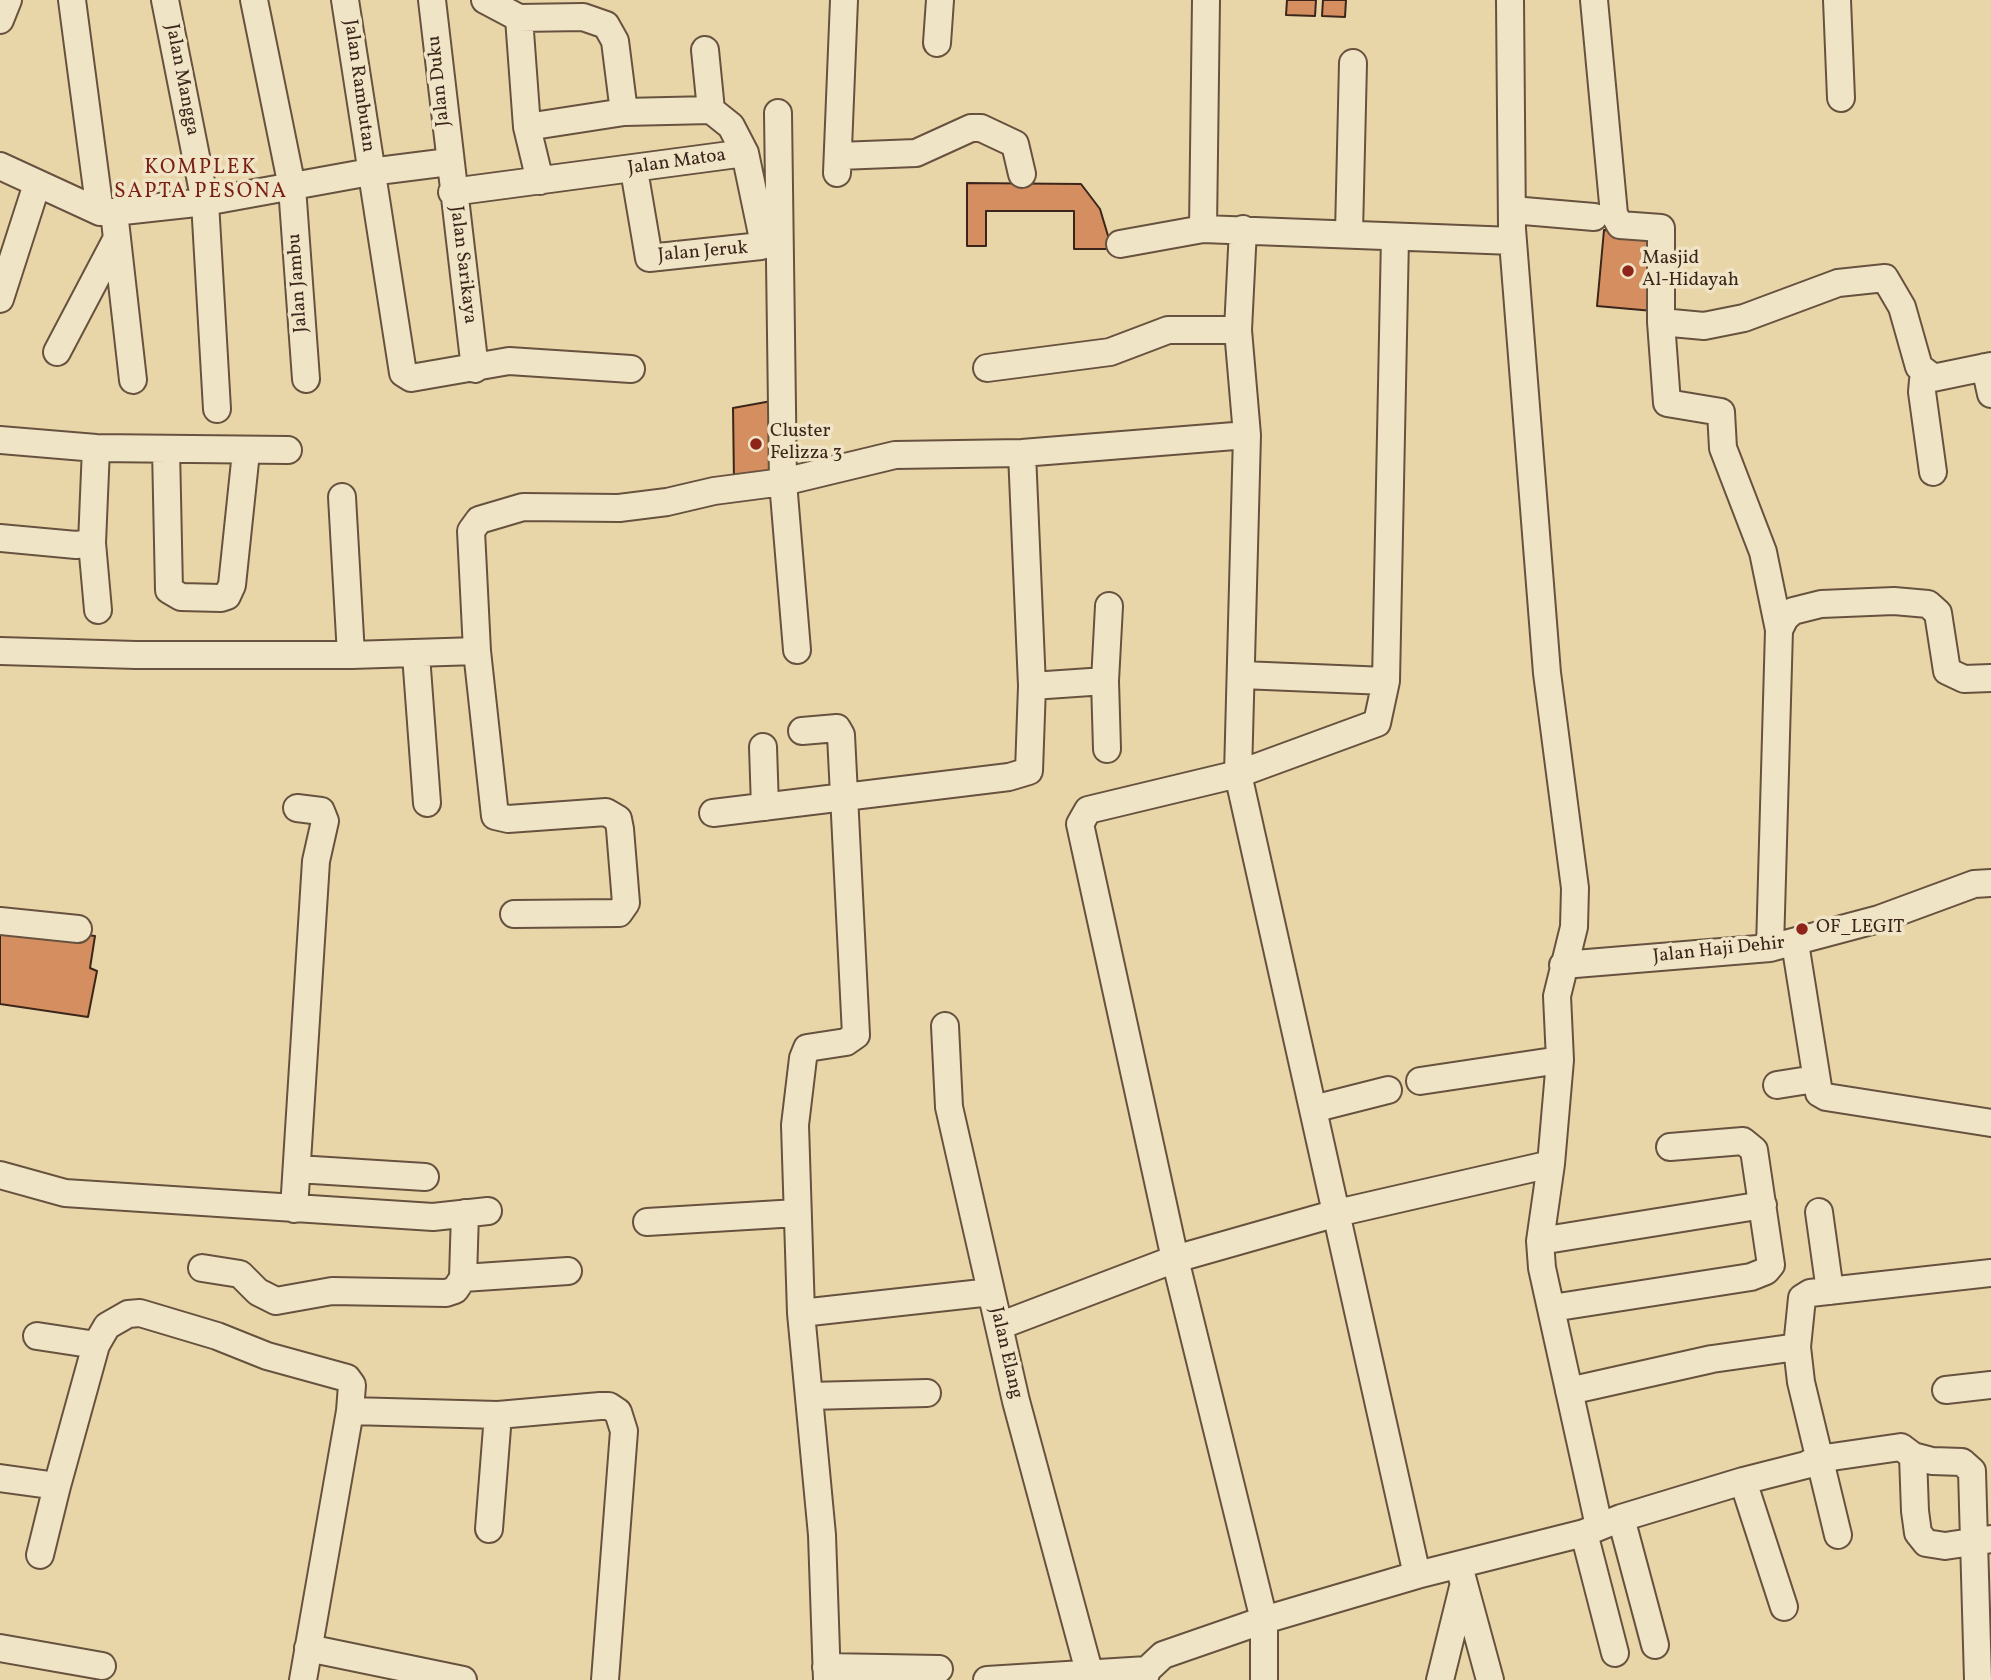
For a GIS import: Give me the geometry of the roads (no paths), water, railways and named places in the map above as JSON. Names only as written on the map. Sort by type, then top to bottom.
[{"type":"street","points":[[0,20],[8,0]]},
{"type":"street","points":[[72,0],[110,221],[132,380]]},
{"type":"street","name":"Jalan Mangga","points":[[165,0],[205,202],[217,409]]},
{"type":"street","name":"Jalan Jambu","points":[[254,0],[292,187],[306,379]]},
{"type":"street","name":"Jalan Rambutan","points":[[345,0],[403,373],[411,378],[475,369],[509,360],[631,369]]},
{"type":"street","name":"Jalan Duku","points":[[432,0],[449,162]]},
{"type":"street","points":[[485,0],[519,18],[583,17],[606,25],[615,41],[624,112]]},
{"type":"street","points":[[844,0],[838,164],[916,153],[971,128],[982,128],[1015,144],[1022,174]]},
{"type":"street","points":[[937,43],[940,0]]},
{"type":"street","points":[[1203,229],[1206,0]]},
{"type":"street","points":[[1510,0],[1513,241],[1547,673],[1575,888],[1574,927],[1563,965],[1556,1012],[1560,1059],[1551,1164],[1540,1241],[1542,1268],[1601,1526],[1615,1653]]},
{"type":"street","points":[[1594,0],[1614,214],[1620,225],[1661,228],[1661,322],[1667,403],[1721,412],[1723,448],[1763,552],[1779,630],[1770,948]]},
{"type":"street","points":[[1837,0],[1841,99]]},
{"type":"street","points":[[519,18],[527,127],[540,181]]},
{"type":"street","points":[[527,127],[624,112],[711,110],[705,50]]},
{"type":"street","points":[[1349,233],[1353,63]]},
{"type":"street","name":"Jalan Matoa","points":[[452,192],[746,158],[732,126],[711,110]]},
{"type":"street","points":[[778,113],[783,482],[797,650]]},
{"type":"street","name":"Jalan Jeruk","points":[[634,170],[647,255],[656,260],[761,246],[763,239],[746,158]]},
{"type":"street","points":[[0,166],[110,221],[370,172],[449,162]]},
{"type":"street","name":"Jalan Sarikaya","points":[[449,162],[475,369]]},
{"type":"street","points":[[0,299],[37,184]]},
{"type":"street","points":[[1512,210],[1594,217]]},
{"type":"street","points":[[57,352],[110,221]]},
{"type":"street","points":[[1120,244],[1203,229],[1513,241]]},
{"type":"street","points":[[1243,229],[1238,330],[1247,436],[1238,774],[1417,1575]]},
{"type":"street","points":[[1264,1680],[1264,1620],[1175,1259],[1080,824],[1088,810],[1238,774],[1377,723],[1386,681],[1395,237]]},
{"type":"street","points":[[1661,322],[1704,326],[1744,318],[1838,282],[1885,278],[1902,307],[1919,367],[1931,376]]},
{"type":"street","points":[[986,368],[1110,352],[1168,330],[1238,330]]},
{"type":"street","points":[[1933,471],[1922,392],[1923,380],[1931,376],[1988,367],[1991,394]]},
{"type":"street","points":[[514,914],[619,913],[626,903],[620,829],[618,818],[606,812],[508,819],[495,816],[477,650],[470,539],[479,520],[523,508],[619,508],[667,502],[714,491],[783,482],[895,455],[1022,453],[1247,436]]},
{"type":"street","points":[[0,440],[96,448],[246,452],[288,450]]},
{"type":"street","points":[[96,448],[92,543],[98,610]]},
{"type":"street","points":[[166,449],[169,590],[181,597],[221,598],[227,596],[232,585],[246,452]]},
{"type":"street","points":[[713,813],[1027,773],[1032,686],[1022,453]]},
{"type":"street","points":[[342,497],[351,655]]},
{"type":"street","points":[[0,538],[76,545],[92,543]]},
{"type":"street","points":[[1779,630],[1785,618],[1793,611],[1821,604],[1894,601],[1928,604],[1938,613],[1947,671],[1964,678],[1991,678]]},
{"type":"street","points":[[1107,749],[1104,681],[1109,606]]},
{"type":"street","points":[[0,651],[147,655],[416,655],[477,650]]},
{"type":"street","points":[[416,655],[427,803]]},
{"type":"street","points":[[1242,674],[1386,681]]},
{"type":"street","points":[[1032,686],[1104,681]]},
{"type":"street","points":[[802,731],[837,728],[840,731],[856,1035],[846,1042],[807,1048],[803,1058],[795,1125],[801,1313],[822,1535],[827,1673],[939,1669]]},
{"type":"street","points":[[763,747],[765,807]]},
{"type":"street","points":[[294,1209],[316,861],[325,821],[321,811],[297,808]]},
{"type":"street","name":"Jalan Haji Dehir","points":[[1563,965],[1770,948],[1879,919],[1974,884],[1991,883]]},
{"type":"street","points":[[0,921],[78,929]]},
{"type":"street","points":[[1795,943],[1819,1093],[1826,1097],[1991,1124]]},
{"type":"street","name":"Jalan Elang","points":[[945,1026],[949,1107],[1016,1401],[1090,1675]]},
{"type":"street","points":[[1420,1081],[1560,1059]]},
{"type":"street","points":[[1777,1085],[1815,1079]]},
{"type":"street","points":[[1313,1109],[1388,1090]]},
{"type":"street","points":[[1552,1308],[1760,1274],[1771,1265],[1754,1150],[1749,1144],[1730,1141],[1670,1147]]},
{"type":"street","points":[[999,1326],[1175,1259],[1337,1213],[1551,1164]]},
{"type":"street","points":[[297,1169],[425,1177]]},
{"type":"street","points":[[0,1175],[65,1193],[433,1217],[477,1212],[463,1278],[455,1290],[438,1295],[332,1291],[276,1301],[257,1292],[240,1274],[202,1268]]},
{"type":"street","points":[[1540,1241],[1763,1205]]},
{"type":"street","points":[[1819,1212],[1830,1291]]},
{"type":"street","points":[[647,1222],[797,1213]]},
{"type":"street","points":[[463,1278],[568,1271]]},
{"type":"street","points":[[1838,1535],[1801,1382],[1797,1347],[1802,1298],[1810,1293],[1991,1273]]},
{"type":"street","points":[[801,1313],[991,1292]]},
{"type":"street","points":[[40,1555],[96,1345],[107,1326],[119,1318],[140,1313],[228,1340],[267,1356],[342,1375],[352,1385],[350,1410],[303,1680]]},
{"type":"street","points":[[37,1336],[96,1345]]},
{"type":"street","points":[[1569,1391],[1712,1359],[1797,1347]]},
{"type":"street","points":[[1945,1390],[1991,1385]]},
{"type":"street","points":[[809,1396],[927,1393]]},
{"type":"street","points":[[350,1410],[498,1415],[610,1406],[618,1412],[623,1421],[604,1680]]},
{"type":"street","points":[[489,1528],[498,1415]]},
{"type":"street","points":[[988,1680],[1146,1675],[1163,1655],[1264,1620],[1417,1575],[1461,1576],[1601,1526],[1743,1480],[1806,1465],[1818,1459],[1901,1447],[1913,1456],[1931,1461],[1962,1462],[1970,1466],[1984,1540],[1978,1680]]},
{"type":"street","points":[[1913,1456],[1919,1533],[1926,1543],[1945,1546],[1984,1540]]},
{"type":"street","points":[[0,1478],[57,1486]]},
{"type":"street","points":[[1743,1480],[1784,1607]]},
{"type":"street","points":[[1601,1526],[1654,1644]]},
{"type":"street","points":[[1440,1680],[1461,1576]]},
{"type":"street","points":[[1461,1576],[1490,1680]]},
{"type":"street","points":[[0,1648],[102,1667]]},
{"type":"street","points":[[308,1648],[463,1680]]},
{"type":"place","name":"Masjid Al-Hidayah","points":[[1628,271]]},
{"type":"place","name":"Cluster Felizza 3","points":[[756,444]]},
{"type":"place","name":"OF_LEGIT","points":[[1802,929]]},
{"type":"district","name":"KOMPLEK SAPTA PESONA","points":[[201,181]]}]
